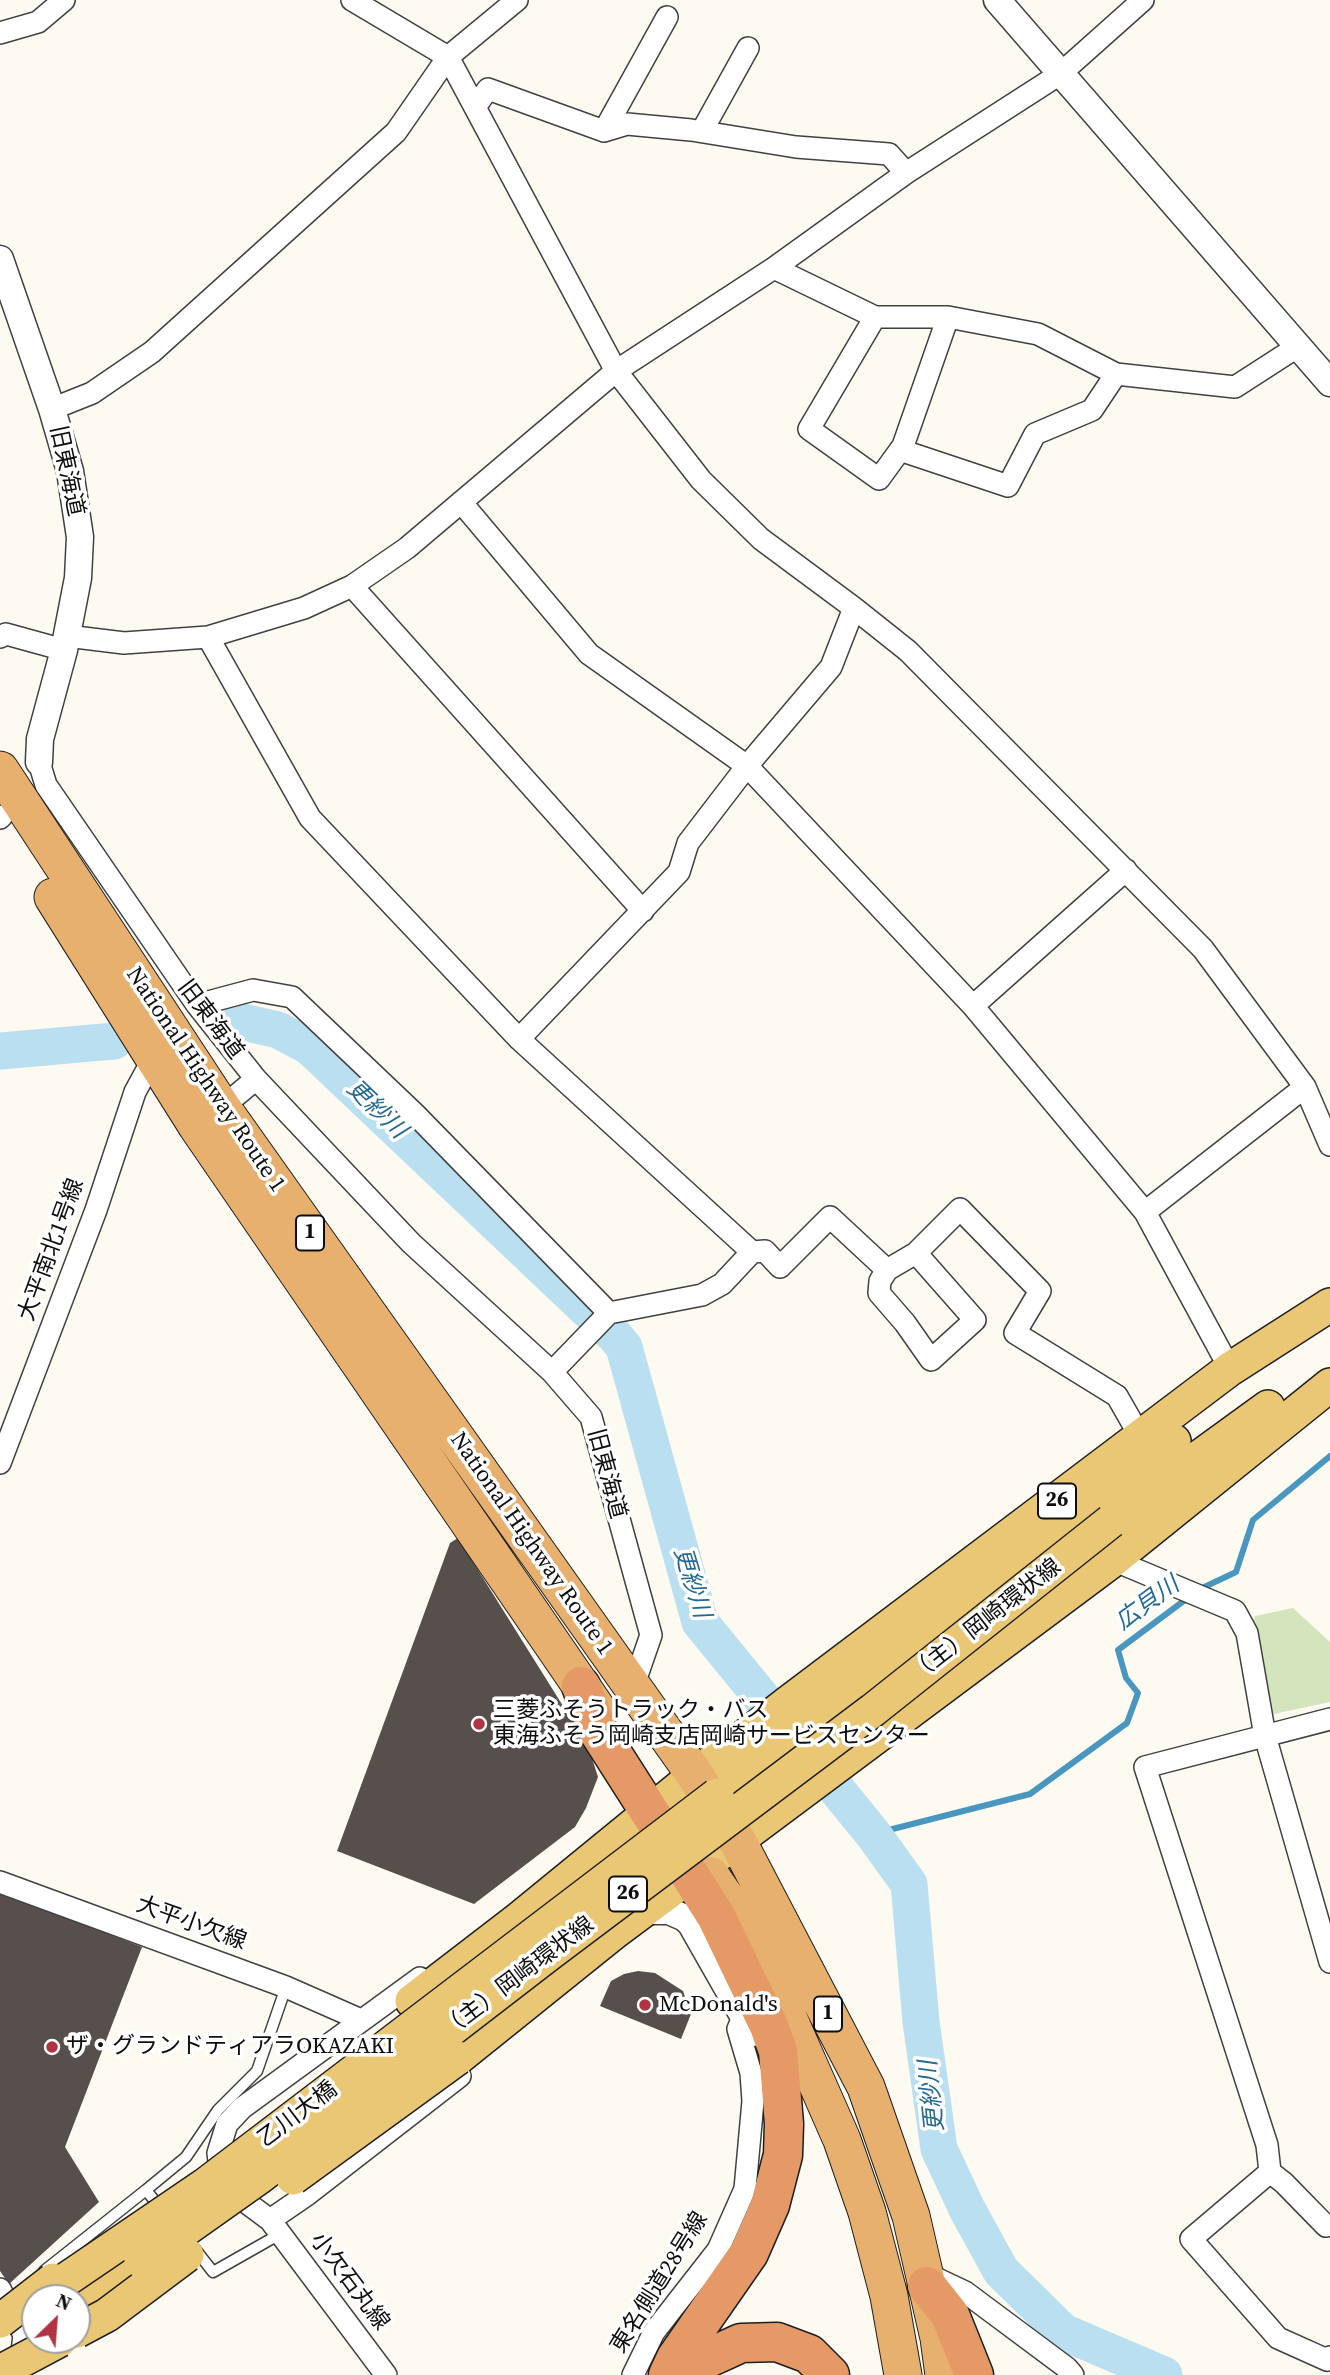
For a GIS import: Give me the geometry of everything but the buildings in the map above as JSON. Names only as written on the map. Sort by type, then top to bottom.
[{"type":"highway","name":"National Highway Route 1","points":[[0,770],[210,1117],[581,1686]]},
{"type":"highway","name":"National Highway Route 1","points":[[1,816],[154,1057],[210,1117],[633,1687],[719,1782],[738,1842],[866,2087],[911,2216],[944,2375]]},
{"type":"highway","points":[[581,1686],[598,1731],[697,1871],[778,2051],[783,2155],[770,2206],[749,2253],[676,2358],[668,2375]]},
{"type":"highway","name":"1","points":[[697,1871],[734,1910],[759,1956],[842,2140],[867,2212],[889,2297],[903,2375]]},
{"type":"highway","points":[[924,2279],[950,2315],[974,2375]]},
{"type":"highway","points":[[693,2375],[706,2359],[741,2343],[777,2342],[810,2354],[830,2375]]},
{"type":"main road","name":"26","points":[[17,2300],[520,1918],[655,1809],[719,1782],[757,1726],[1230,1369],[1330,1305]]},
{"type":"main road","name":"（主）岡崎環状線","points":[[91,2299],[261,2176],[549,1954],[873,1710],[1330,1319]]},
{"type":"main road","name":"（主）岡崎環状線","points":[[719,1782],[1103,1512],[1330,1363]]},
{"type":"main road","name":"26","points":[[91,2324],[107,2315],[458,2058],[643,1911],[1113,1560],[1330,1385]]},
{"type":"main road","name":"乙川大橋","points":[[17,2300],[205,2185],[719,1782]]},
{"type":"main road","points":[[0,2371],[21,2354]]},
{"type":"main road","points":[[0,2371],[33,2354]]},
{"type":"street","points":[[0,33],[38,22],[64,0]]},
{"type":"street","points":[[352,0],[447,57],[616,370],[701,480],[761,538],[908,651],[1203,948],[1305,1087],[1330,1145]]},
{"type":"street","points":[[52,409],[92,393],[152,352],[397,132],[447,57],[517,0]]},
{"type":"street","points":[[997,0],[1330,383]]},
{"type":"street","points":[[0,637],[6,634],[66,643],[208,638],[304,608],[352,586],[407,548],[616,370],[774,268],[906,173],[1060,74],[1143,0]]},
{"type":"street","points":[[604,131],[667,18]]},
{"type":"street","points":[[702,131],[748,48]]},
{"type":"street","points":[[475,107],[488,89],[604,131],[626,124],[702,131],[796,148],[889,154],[906,173]]},
{"type":"street","name":"旧東海道","points":[[0,258],[52,409],[70,471],[80,537],[79,578],[66,643],[40,740],[39,762],[46,785],[197,1005],[256,1079],[411,1242],[552,1372],[590,1417],[651,1635],[633,1687]]},
{"type":"street","points":[[774,268],[875,317],[948,317],[1038,334],[1116,374],[1235,387],[1297,347]]},
{"type":"street","points":[[875,317],[808,429],[878,479],[900,450],[948,317]]},
{"type":"street","points":[[900,450],[1008,486],[1035,434],[1092,410],[1116,374]]},
{"type":"street","points":[[461,502],[589,654],[747,766],[972,1006],[1145,1212],[1230,1369]]},
{"type":"street","points":[[352,586],[643,911]]},
{"type":"street","points":[[519,1039],[679,872],[688,843],[747,766],[831,667],[854,608]]},
{"type":"street","points":[[208,638],[310,818],[519,1039],[752,1252]]},
{"type":"street","points":[[972,1006],[1126,870]]},
{"type":"street","points":[[197,1005],[253,990],[292,997],[415,1114],[609,1313]]},
{"type":"street","name":"大平南北1号線","points":[[0,1463],[96,1210],[135,1092],[154,1057]]},
{"type":"street","points":[[210,1117],[256,1079]]},
{"type":"street","points":[[1145,1212],[1305,1087]]},
{"type":"street","points":[[916,1253],[975,1320],[931,1360],[878,1293],[880,1281],[887,1270],[916,1253],[960,1209],[1040,1291],[1015,1333],[1116,1396],[1140,1438]]},
{"type":"street","points":[[552,1372],[609,1313],[702,1296],[722,1284],[752,1252],[765,1251],[780,1267],[830,1217],[887,1270]]},
{"type":"street","points":[[1113,1560],[1235,1611],[1247,1633],[1265,1735],[1330,1962]]},
{"type":"street","points":[[1329,2227],[1270,2172],[1267,2145],[1145,1767],[1330,1719]]},
{"type":"street","name":"大平小欠線","points":[[0,1882],[286,1987],[361,2020]]},
{"type":"street","points":[[643,1911],[669,1911],[685,1917],[697,1933],[744,2015],[782,2098]]},
{"type":"street","name":"小欠石丸線","points":[[386,2375],[275,2227],[243,2200],[229,2183],[218,2153],[223,2132],[232,2117],[242,2108],[361,2020],[475,1940],[520,1918]]},
{"type":"street","points":[[275,2227],[308,2194],[472,2067],[550,1984]]},
{"type":"street","name":"東名側道28号線","points":[[633,2375],[654,2332],[718,2250],[745,2189],[753,2101],[751,2073],[738,2029],[744,2015]]},
{"type":"street","points":[[1270,2172],[1191,2239],[1278,2338],[1326,2360],[1330,2357]]},
{"type":"street","points":[[924,2279],[965,2292],[1073,2375]]},
{"type":"street","points":[[17,2300],[24,2335],[19,2375]]},
{"type":"lane","points":[[17,2300],[186,2157],[218,2110],[257,2071],[286,1987]]},
{"type":"lane","points":[[146,2190],[213,2272],[275,2227]]},
{"type":"green space","points":[[1293,1608],[1330,1642],[1330,1702],[1269,1715],[1251,1626],[1255,1616]]},
{"type":"waterway","name":"更紗川","points":[[230,1019],[278,1030],[310,1047],[624,1347],[700,1622],[873,1834],[909,1884],[921,2022],[939,2149],[967,2209],[1001,2271],[1063,2332],[1164,2375]]},
{"type":"waterway","name":"更紗川","points":[[0,1051],[114,1041]]},
{"type":"waterway","name":"広貝川","points":[[1198,1590],[1236,1572],[1253,1520],[1330,1456]]},
{"type":"waterway","name":"広貝川","points":[[873,1834],[1030,1794],[1127,1723],[1138,1693],[1126,1678],[1118,1650],[1189,1597]]},
{"type":"place","name":"三菱ふそうトラック・バス 東海ふそう岡崎支店岡崎サービスセンター","points":[[479,1724]]},
{"type":"place","name":"McDonald's","points":[[645,2005]]},
{"type":"place","name":"ザ・グランドティアラOKAZAKI","points":[[52,2047]]}]
